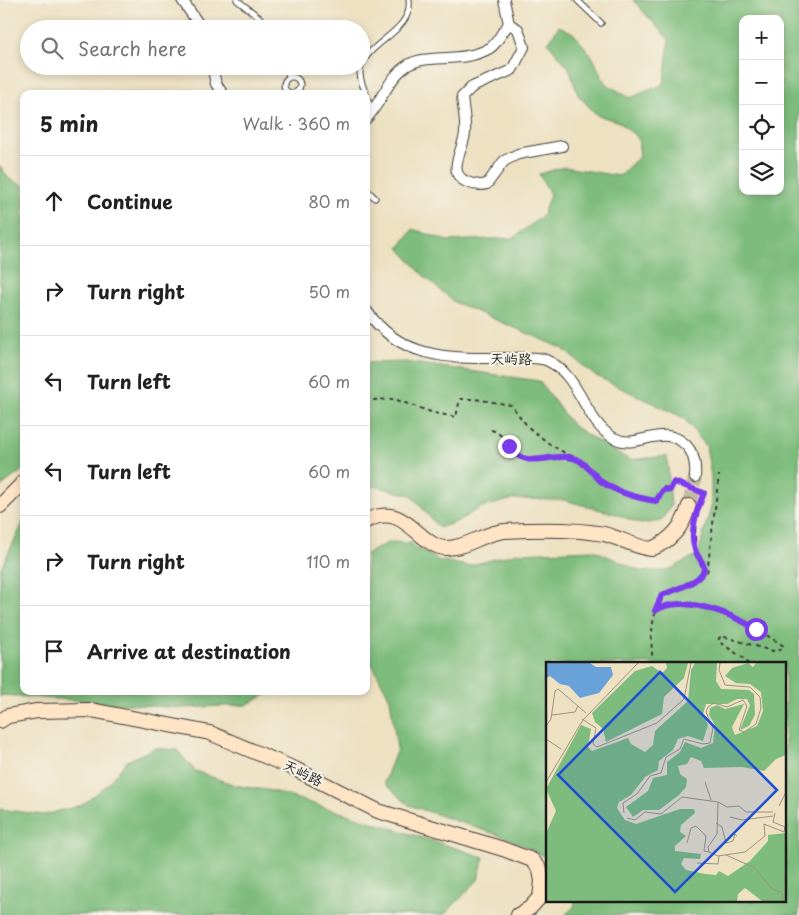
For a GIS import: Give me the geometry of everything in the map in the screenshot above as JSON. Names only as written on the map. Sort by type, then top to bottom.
[{"type":"street","points":[[182,0],[196,20]]},
{"type":"street","points":[[504,0],[508,24]]},
{"type":"street","points":[[370,114],[396,75],[408,64],[422,60],[472,56],[492,47],[508,24]]},
{"type":"street","points":[[508,24],[518,29],[524,47],[512,70],[472,87],[462,97],[465,134],[456,166],[458,175],[465,181],[480,186],[486,184],[504,162],[518,154],[562,146]]},
{"type":"street","points":[[214,75],[216,84],[220,90]]},
{"type":"street","name":"天屿路","points":[[370,315],[375,322],[402,343],[433,356],[547,360],[569,377],[589,410],[615,439],[641,440],[657,436],[677,437],[690,449],[696,463],[695,477]]},
{"type":"street","points":[[0,506],[20,486]]},
{"type":"street","points":[[370,519],[389,516],[402,520],[412,525],[430,543],[446,549],[470,544],[502,531],[567,529],[606,534],[651,549],[673,536],[694,506]]},
{"type":"street","name":"天屿路","points":[[0,721],[8,716],[37,711],[91,710],[210,733],[296,769],[378,811],[503,849],[532,860],[540,869],[542,882],[540,898],[518,915]]},
{"type":"lane","points":[[236,0],[261,20]]},
{"type":"lane","points":[[370,53],[404,20],[410,7],[409,0]]},
{"type":"lane","points":[[578,0],[601,23]]},
{"type":"lane","points":[[362,75],[365,90]]},
{"type":"lane","points":[[370,193],[375,198]]},
{"type":"path","points":[[370,399],[394,399],[434,413],[456,417],[460,399],[475,399],[511,405],[528,427],[551,445],[577,459],[602,482],[623,493],[656,501],[664,489],[670,490],[674,482],[704,493],[694,506]]},
{"type":"path","points":[[491,430],[499,433],[517,456],[531,460],[560,457],[577,459]]},
{"type":"path","points":[[700,574],[707,573],[719,476]]},
{"type":"path","points":[[653,662],[651,646],[655,611],[662,595],[695,580],[704,567],[694,550],[695,520]]},
{"type":"path","points":[[655,611],[667,605],[680,603],[697,605],[742,620],[784,646],[780,650],[772,651],[722,636],[719,638],[719,642],[747,662]]},
{"type":"green space","points":[[633,0],[799,0],[799,915],[565,915],[574,907],[575,902],[786,902],[786,662],[546,662],[546,857],[510,839],[409,805],[384,783],[397,749],[390,699],[372,664],[370,664],[370,552],[390,542],[410,543],[438,560],[468,566],[517,553],[594,550],[640,571],[667,571],[698,554],[711,507],[711,476],[706,446],[684,418],[594,375],[562,348],[454,302],[423,275],[399,248],[413,229],[447,241],[514,238],[543,215],[550,194],[539,174],[564,167],[619,176],[640,156],[638,138],[619,122],[597,115],[578,95],[569,68],[548,43],[559,26],[573,33],[592,56],[605,83],[630,98],[664,84],[669,40]]},
{"type":"green space","points":[[0,166],[9,179],[20,184],[20,472],[0,487]]},
{"type":"green space","points":[[406,362],[539,381],[572,425],[605,446],[630,460],[667,456],[671,506],[661,521],[641,524],[616,514],[564,500],[514,499],[482,507],[456,522],[439,528],[411,495],[375,486],[370,488],[370,363]]},
{"type":"green space","points":[[20,529],[20,695],[265,695],[246,705],[181,708],[3,695],[0,697],[0,570]]},
{"type":"green space","points":[[155,748],[177,750],[195,771],[234,785],[272,791],[484,857],[478,880],[444,915],[0,915],[0,809],[44,815],[82,805],[107,785],[127,761]]},
{"type":"tunnel","points":[[689,506],[695,477]]},
{"type":"route","points":[[509,446],[517,456],[531,460],[546,460],[560,457],[577,459],[602,482],[623,493],[638,498],[656,501],[664,489],[670,490],[674,482],[704,493],[695,520],[694,533],[694,550],[704,567],[703,572],[695,580],[662,595],[655,611],[667,605],[680,603],[697,605],[742,620],[756,629]]}]
